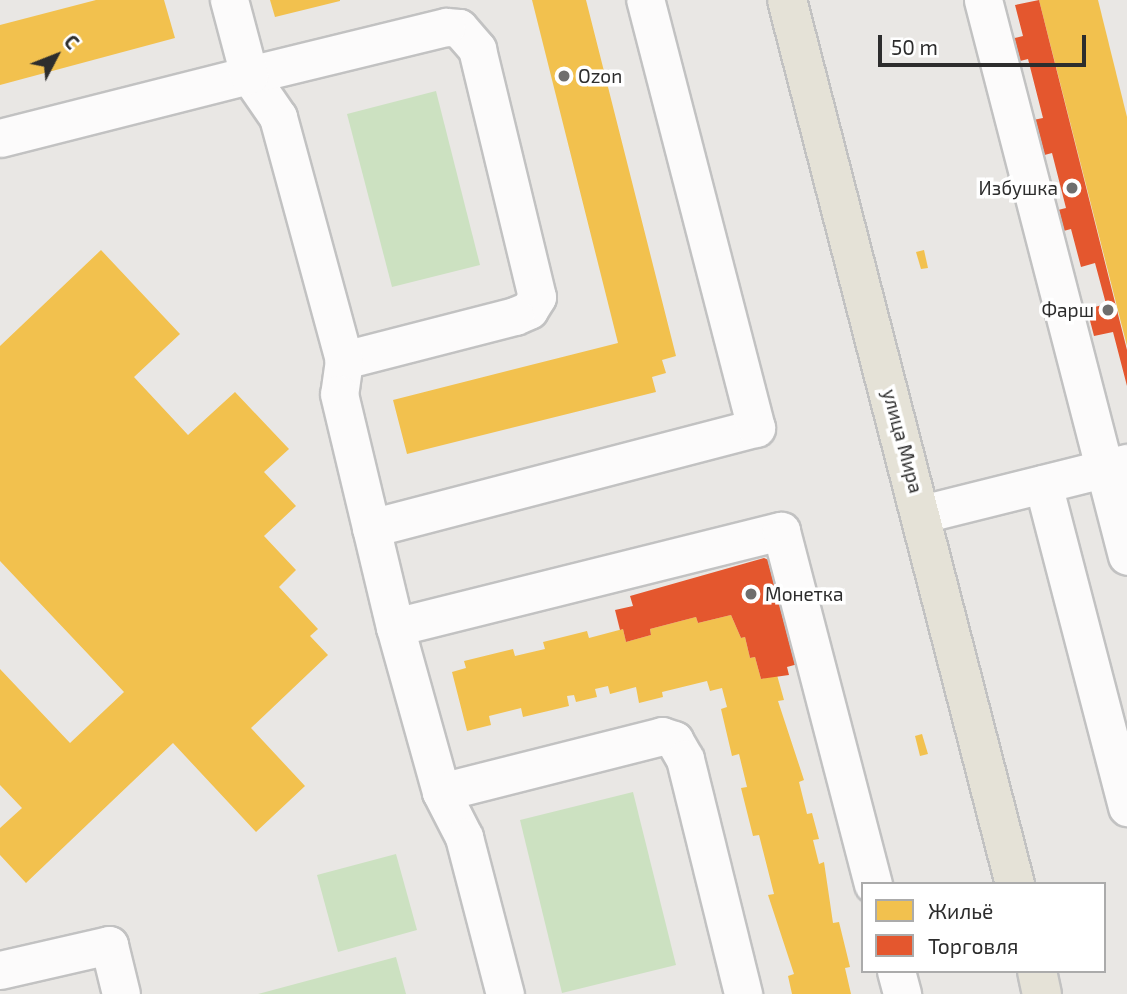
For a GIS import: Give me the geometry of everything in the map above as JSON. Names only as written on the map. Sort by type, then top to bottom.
[{"type":"main road","name":"улица Мира","points":[[790,1],[1014,882]]},
{"type":"main road","points":[[1037,973],[1042,994]]},
{"type":"lane","points":[[229,0],[249,75],[278,117],[344,360],[339,394],[395,627],[441,792],[464,837],[505,994]]},
{"type":"lane","points":[[371,528],[755,428],[645,0]]},
{"type":"lane","points":[[983,0],[1116,466],[1127,556]]},
{"type":"lane","points":[[0,138],[446,27],[459,28],[477,49],[537,297],[529,310],[515,316],[344,360]]},
{"type":"lane","points":[[922,514],[1116,466]]},
{"type":"lane","points":[[1043,484],[1127,807]]},
{"type":"lane","points":[[395,627],[781,531],[872,882]]},
{"type":"lane","points":[[441,792],[662,736],[674,740],[685,759],[743,994]]},
{"type":"lane","points":[[0,970],[109,945],[121,994]]},
{"type":"lane","points":[[897,973],[902,994]]},
{"type":"green space","points":[[436,91],[480,265],[392,287],[347,114]]},
{"type":"green space","points":[[633,792],[676,965],[562,993],[520,820]]},
{"type":"green space","points":[[396,854],[417,930],[338,952],[317,875]]},
{"type":"green space","points":[[396,957],[406,994],[258,994]]},
{"type":"building: Жильё","points":[[96,0],[164,0],[175,38],[0,85],[0,25]]},
{"type":"building: Жильё","points":[[270,0],[340,0],[340,1],[275,17]]},
{"type":"building: Жильё","points":[[532,0],[586,0],[676,356],[662,360],[666,373],[652,377],[656,392],[407,454],[393,400],[618,343]]},
{"type":"building: Жильё","points":[[1039,0],[1098,0],[1127,117],[1127,346]]},
{"type":"building: Жильё","points":[[101,250],[180,334],[134,377],[188,435],[235,392],[289,449],[264,472],[296,506],[264,536],[296,570],[279,587],[318,629],[310,636],[328,655],[251,728],[305,786],[256,832],[173,743],[26,883],[0,855],[0,828],[22,808],[0,785],[0,669],[70,743],[124,692],[0,561],[0,346]]},
{"type":"building: Жильё","points":[[924,250],[928,268],[921,269],[916,252]]},
{"type":"building: Жильё","points":[[731,615],[741,638],[745,637],[750,658],[755,657],[761,679],[777,675],[784,700],[778,701],[804,780],[799,782],[807,814],[812,813],[819,839],[813,840],[819,864],[824,862],[833,923],[839,922],[850,967],[845,968],[851,994],[792,994],[788,976],[794,974],[768,895],[774,894],[759,835],[753,836],[741,788],[747,787],[739,754],[732,756],[721,709],[727,707],[722,688],[710,691],[707,681],[662,692],[663,697],[639,703],[636,687],[610,694],[608,686],[595,689],[597,697],[576,702],[574,695],[567,696],[569,706],[523,717],[521,708],[489,716],[491,725],[467,731],[452,672],[466,668],[464,661],[513,649],[515,656],[545,649],[543,642],[587,631],[589,638],[623,629],[626,642],[651,635],[650,629],[696,617],[698,623]]},
{"type":"building: Жильё","points":[[922,734],[928,754],[920,756],[915,736]]},
{"type":"building: Торговля","points":[[1039,0],[1127,350],[1127,386],[1113,332],[1094,336],[1087,309],[1106,304],[1095,263],[1081,267],[1071,229],[1056,233],[1050,212],[1066,208],[1052,153],[1037,157],[1028,121],[1043,118],[1028,59],[1012,63],[1006,40],[1023,36],[1015,5]]},
{"type":"building: Торговля","points":[[764,558],[771,561],[798,664],[787,667],[789,675],[761,679],[755,657],[750,658],[745,637],[741,638],[731,615],[698,623],[696,617],[650,629],[651,635],[626,642],[615,610],[633,606],[630,596]]},
{"type":"place","name":"Ozon","points":[[564,76]]},
{"type":"place","name":"Избушка","points":[[1072,188]]},
{"type":"place","name":"Фарш","points":[[1108,310]]},
{"type":"place","name":"Монетка","points":[[751,594]]}]
